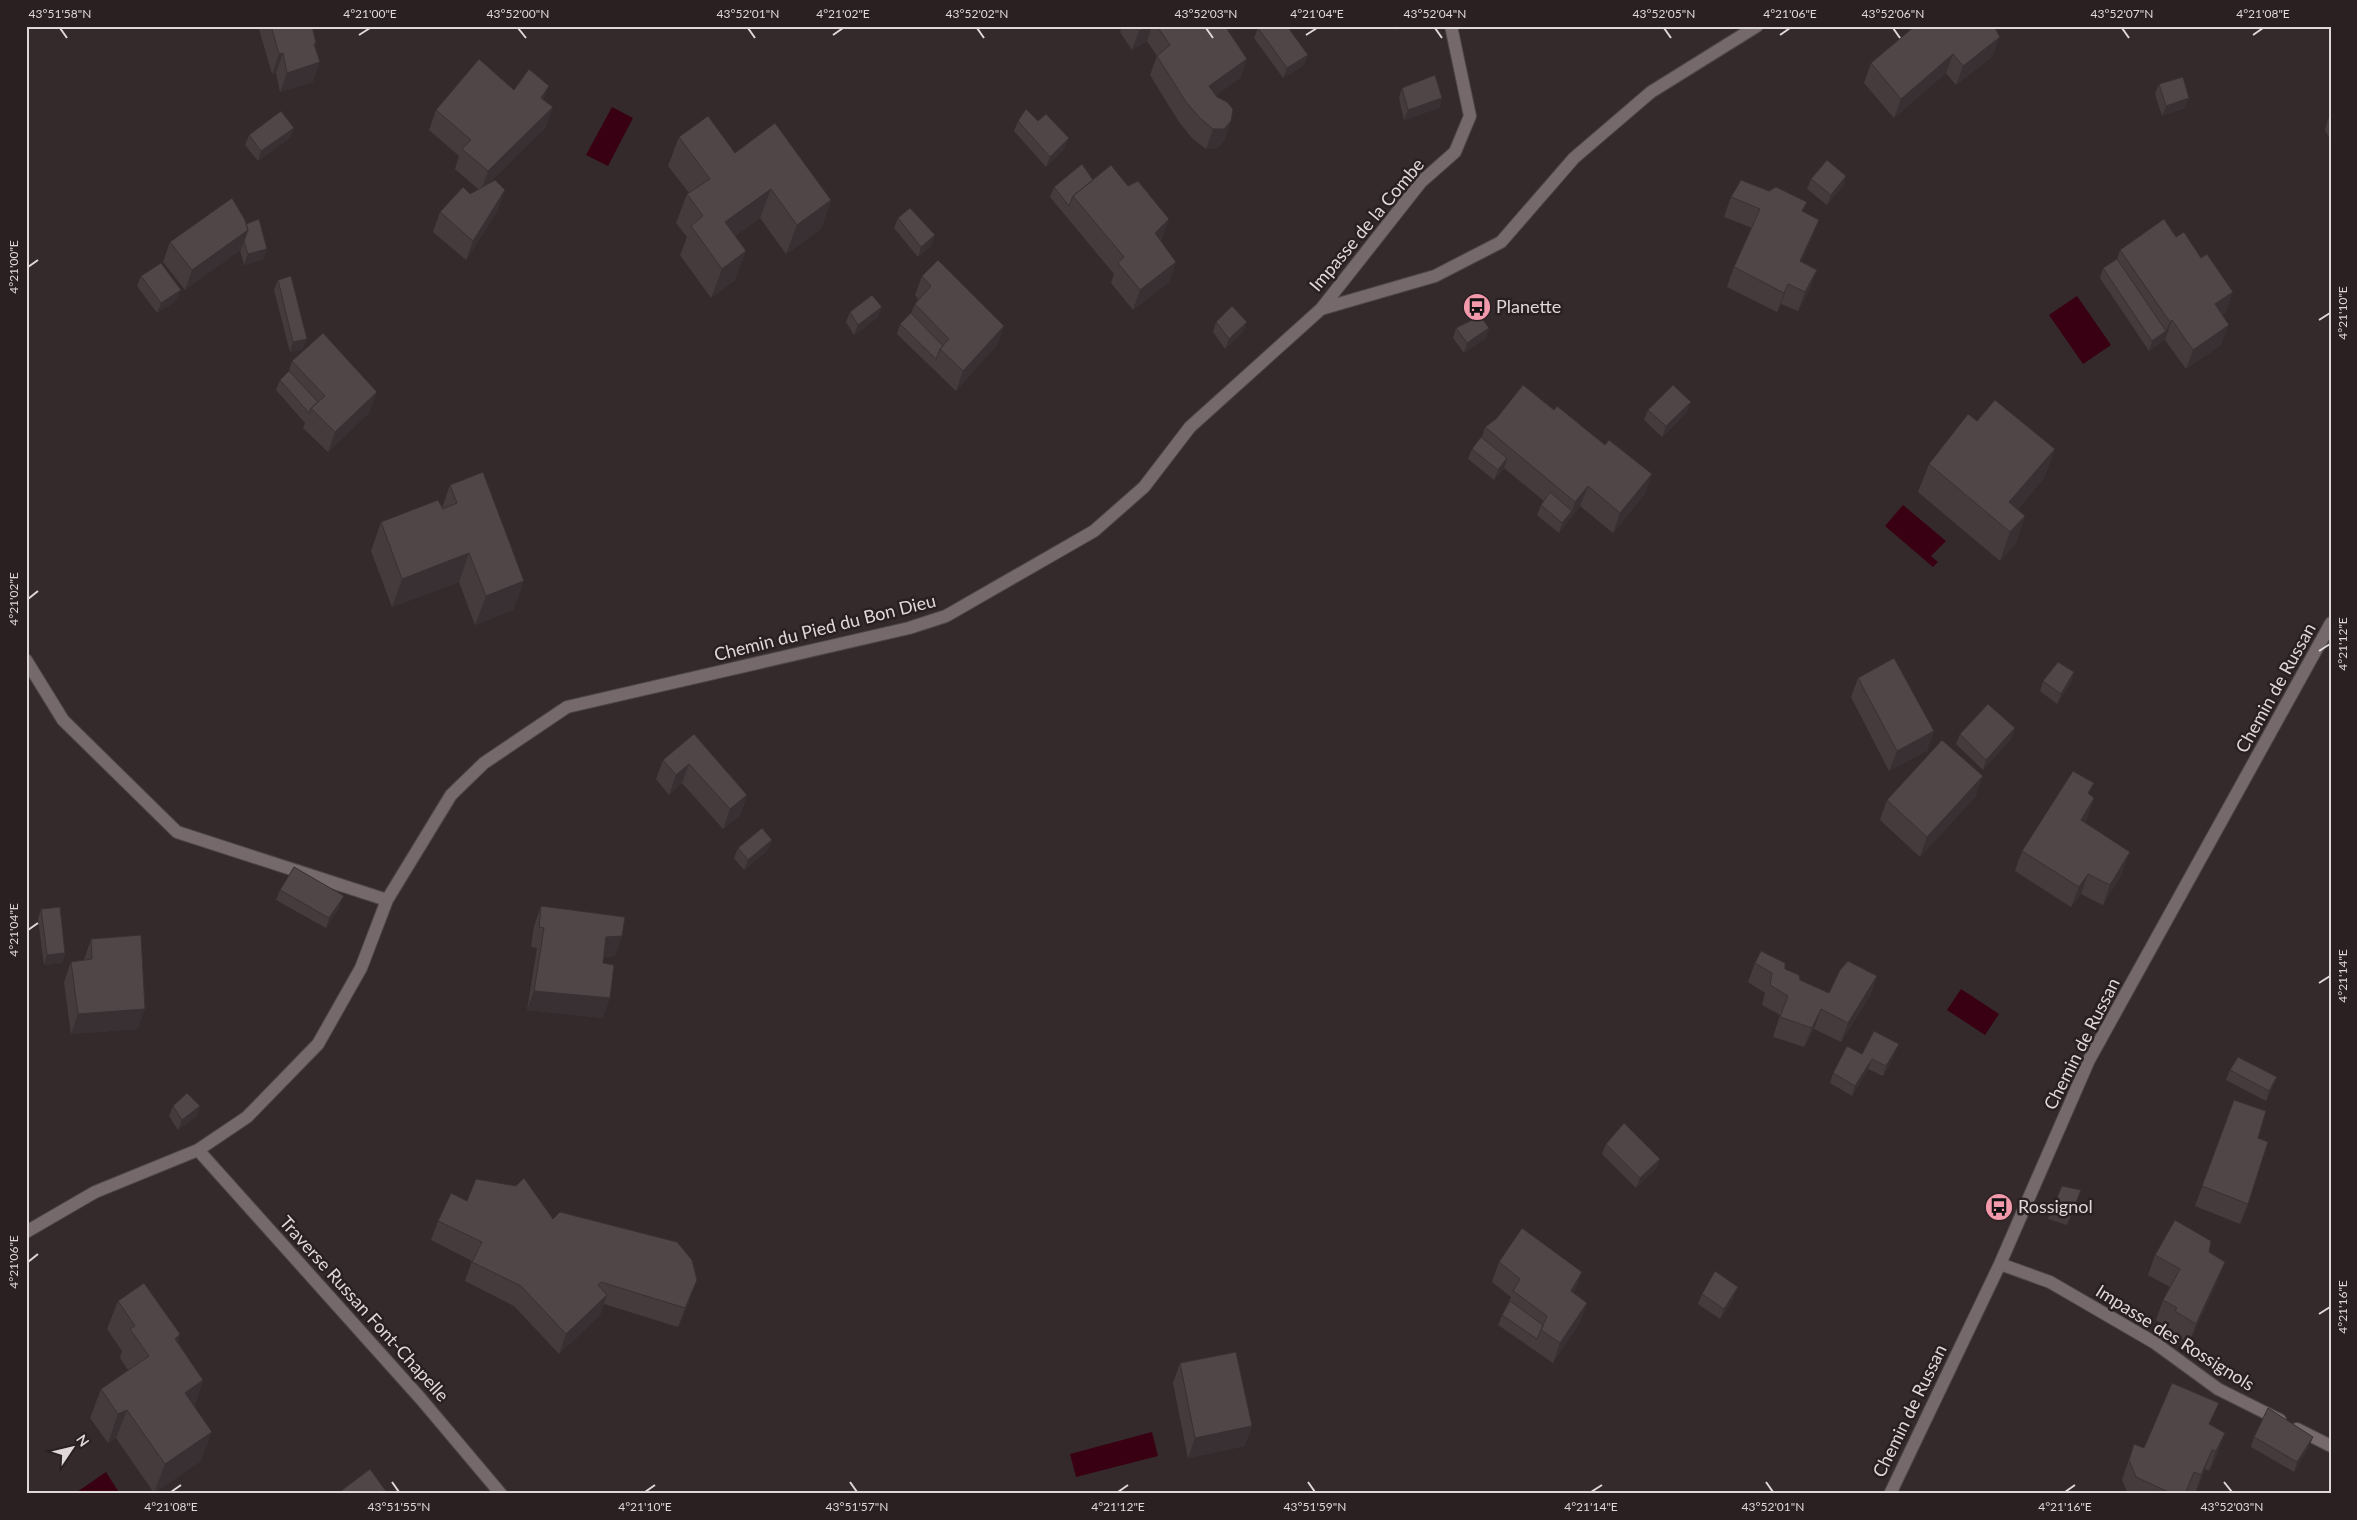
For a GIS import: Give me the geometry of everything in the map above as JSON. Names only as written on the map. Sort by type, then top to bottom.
[{"type":"street","name":"Impasse de la Combe","points":[[1321,309],[1421,182],[1455,152],[1470,116],[1451,26]]},
{"type":"street","name":"Chemin du Pied du Bon Dieu","points":[[26,1232],[95,1192],[198,1150],[247,1117],[318,1044],[361,968],[387,900],[451,795],[484,763],[567,707],[909,628],[946,616],[1094,531],[1144,487],[1190,427],[1321,309],[1435,276],[1501,242],[1574,158],[1651,92],[1757,26]]},
{"type":"street","name":"Chemin de Russan","points":[[1890,1494],[2000,1264],[2089,1060],[2331,623]]},
{"type":"street","points":[[26,660],[63,720],[177,832],[387,900]]},
{"type":"street","name":"Traverse Russan Font-Chapelle","points":[[198,1150],[414,1392],[501,1494]]},
{"type":"street","name":"Impasse des Rossignols","points":[[2000,1264],[2050,1282],[2155,1343],[2218,1389],[2331,1446]]},
{"type":"shaded area","points":[[612,107],[633,118],[608,166],[586,155]]},
{"type":"shaded area","points":[[2077,296],[2111,345],[2083,364],[2049,315]]},
{"type":"shaded area","points":[[1903,505],[1946,541],[1931,556],[1938,562],[1933,567],[1885,526]]},
{"type":"shaded area","points":[[1961,989],[1999,1014],[1985,1035],[1947,1010]]},
{"type":"shaded area","points":[[1152,1432],[1158,1456],[1076,1477],[1070,1454]]},
{"type":"shaded area","points":[[106,1472],[120,1494],[74,1494]]},
{"type":"building","points":[[271,26],[312,26],[316,43],[314,44],[320,62],[287,73],[283,53],[279,54]]},
{"type":"building","points":[[1136,26],[1146,26],[1139,31]]},
{"type":"building","points":[[1157,26],[1225,26],[1247,59],[1209,86],[1217,97],[1227,102],[1233,109],[1231,121],[1224,129],[1213,129],[1186,102],[1157,56],[1170,45]]},
{"type":"building","points":[[1261,26],[1287,26],[1308,55],[1287,68],[1258,28]]},
{"type":"building","points":[[1915,26],[1994,26],[2000,37],[1963,66],[1953,54],[1901,99],[1871,63]]},
{"type":"building","points":[[479,59],[514,90],[529,69],[549,86],[541,98],[553,107],[488,171],[462,149],[471,140],[436,110]]},
{"type":"building","points":[[1435,75],[1442,98],[1408,110],[1402,88]]},
{"type":"building","points":[[2183,77],[2189,98],[2166,106],[2159,84]]},
{"type":"building","points":[[1026,109],[1038,121],[1046,114],[1069,138],[1050,157],[1018,121]]},
{"type":"building","points":[[281,111],[294,128],[261,151],[249,135]]},
{"type":"building","points":[[708,116],[735,153],[775,123],[831,200],[797,225],[771,189],[725,222],[746,251],[722,269],[691,226],[703,216],[687,194],[710,179],[679,137]]},
{"type":"building","points":[[1827,160],[1846,176],[1831,195],[1811,179]]},
{"type":"building","points":[[1082,164],[1093,180],[1073,196],[1069,206],[1054,187]]},
{"type":"building","points":[[1111,165],[1128,186],[1138,181],[1169,219],[1155,233],[1176,262],[1140,290],[1118,263],[1124,257],[1073,196]]},
{"type":"building","points":[[495,180],[505,190],[473,241],[440,212],[463,187],[470,194]]},
{"type":"building","points":[[1741,180],[1769,191],[1776,187],[1807,202],[1802,211],[1819,220],[1800,261],[1817,270],[1805,292],[1788,284],[1784,293],[1734,267],[1760,209],[1731,197]]},
{"type":"building","points":[[232,198],[245,220],[248,230],[192,270],[170,242]]},
{"type":"building","points":[[910,208],[935,235],[921,247],[898,218]]},
{"type":"building","points":[[259,219],[267,249],[248,254],[244,241],[248,230],[246,224]]},
{"type":"building","points":[[2164,219],[2176,237],[2184,232],[2201,258],[2207,254],[2233,292],[2215,304],[2229,325],[2193,350],[2172,320],[2170,322],[2120,250]]},
{"type":"building","points":[[2117,259],[2166,331],[2152,341],[2103,268]]},
{"type":"building","points":[[938,260],[1004,326],[963,371],[940,349],[949,339],[915,304],[931,286],[922,276]]},
{"type":"building","points":[[161,263],[181,290],[161,303],[141,276]]},
{"type":"building","points":[[291,276],[307,339],[293,342],[278,280]]},
{"type":"building","points":[[872,295],[882,307],[858,325],[850,312]]},
{"type":"building","points":[[1232,306],[1247,322],[1229,339],[1216,322]]},
{"type":"building","points":[[911,313],[943,346],[936,359],[900,324]]},
{"type":"building","points":[[1480,316],[1489,328],[1467,343],[1456,328]]},
{"type":"building","points":[[323,333],[377,392],[335,432],[311,408],[325,396],[292,361]]},
{"type":"building","points":[[289,371],[318,402],[311,408],[309,413],[280,380]]},
{"type":"building","points":[[1523,385],[1554,410],[1557,406],[1605,445],[1609,440],[1652,474],[1620,513],[1588,486],[1575,502],[1485,427],[1496,419]]},
{"type":"building","points":[[1673,385],[1691,402],[1666,426],[1648,410]]},
{"type":"building","points":[[1995,400],[2055,449],[2009,502],[2025,516],[2010,532],[1929,464],[1968,414],[1977,421]]},
{"type":"building","points":[[1481,437],[1507,458],[1498,470],[1472,449]]},
{"type":"building","points":[[483,472],[524,581],[486,596],[469,553],[402,579],[381,522],[438,500],[443,509],[457,503],[450,485]]},
{"type":"building","points":[[1550,492],[1572,511],[1562,523],[1541,505]]},
{"type":"building","points":[[1894,658],[1934,731],[1897,751],[1858,678]]},
{"type":"building","points":[[2058,662],[2074,672],[2061,694],[2043,681]]},
{"type":"building","points":[[1988,704],[2015,728],[1986,760],[1960,734]]},
{"type":"building","points":[[694,734],[747,795],[730,809],[689,764],[676,775],[663,760]]},
{"type":"building","points":[[1942,740],[1983,776],[1927,837],[1887,800]]},
{"type":"building","points":[[2073,771],[2094,783],[2088,793],[2094,798],[2081,820],[2130,852],[2110,885],[2088,874],[2079,887],[2022,851]]},
{"type":"building","points":[[762,828],[772,840],[748,860],[738,848]]},
{"type":"building","points":[[294,867],[344,896],[329,918],[280,890]]},
{"type":"building","points":[[541,906],[625,917],[622,936],[606,937],[603,963],[614,965],[610,998],[534,991],[544,928],[539,927]]},
{"type":"building","points":[[60,907],[65,953],[47,955],[41,909]]},
{"type":"building","points":[[26,911],[28,911],[28,921],[26,921]]},
{"type":"building","points":[[141,935],[145,1009],[78,1014],[71,962],[92,959],[91,939]]},
{"type":"building","points":[[1761,951],[1785,963],[1785,969],[1799,975],[1800,980],[1829,993],[1840,970],[1848,961],[1877,976],[1848,1023],[1821,1009],[1812,1028],[1780,1017],[1788,996],[1770,985],[1772,973],[1755,963]]},
{"type":"building","points":[[1874,1031],[1899,1044],[1886,1066],[1872,1059],[1855,1086],[1833,1073],[1847,1046],[1862,1054]]},
{"type":"building","points":[[2238,1057],[2277,1077],[2269,1091],[2230,1070]]},
{"type":"building","points":[[187,1093],[200,1106],[182,1120],[173,1106]]},
{"type":"building","points":[[2234,1100],[2266,1111],[2258,1138],[2268,1142],[2248,1204],[2202,1186]]},
{"type":"building","points":[[1624,1123],[1660,1159],[1640,1178],[1606,1144]]},
{"type":"building","points":[[524,1178],[553,1219],[560,1212],[677,1242],[692,1260],[697,1280],[685,1308],[601,1282],[598,1285],[607,1295],[566,1334],[521,1286],[472,1262],[482,1242],[438,1221],[451,1193],[467,1201],[476,1179],[516,1186]]},
{"type":"building","points":[[2062,1186],[2081,1190],[2071,1215],[2052,1209]]},
{"type":"building","points":[[2175,1220],[2211,1241],[2209,1252],[2225,1262],[2196,1324],[2175,1311],[2177,1308],[2163,1300],[2180,1269],[2155,1255]]},
{"type":"building","points":[[1522,1228],[1582,1272],[1571,1291],[1587,1303],[1560,1343],[1541,1330],[1547,1316],[1513,1291],[1520,1279],[1499,1262]]},
{"type":"building","points":[[1715,1271],[1738,1287],[1724,1309],[1702,1294]]},
{"type":"building","points":[[144,1283],[180,1334],[175,1339],[203,1380],[185,1393],[212,1432],[165,1464],[127,1410],[118,1414],[101,1389],[149,1356],[130,1329],[135,1326],[118,1301]]},
{"type":"building","points":[[1510,1301],[1543,1325],[1537,1339],[1502,1315]]},
{"type":"building","points":[[1236,1352],[1252,1426],[1195,1438],[1180,1363]]},
{"type":"building","points":[[2172,1383],[2219,1403],[2209,1424],[2225,1433],[2216,1451],[2212,1450],[2201,1475],[2194,1472],[2185,1494],[2173,1494],[2136,1477],[2129,1460],[2134,1444],[2144,1448]]},
{"type":"building","points":[[2268,1408],[2313,1437],[2297,1462],[2254,1437]]},
{"type":"building","points":[[370,1469],[388,1494],[337,1494]]},
{"type":"place","name":"Planette","points":[[1477,307]]},
{"type":"place","name":"Rossignol","points":[[1999,1207]]}]
